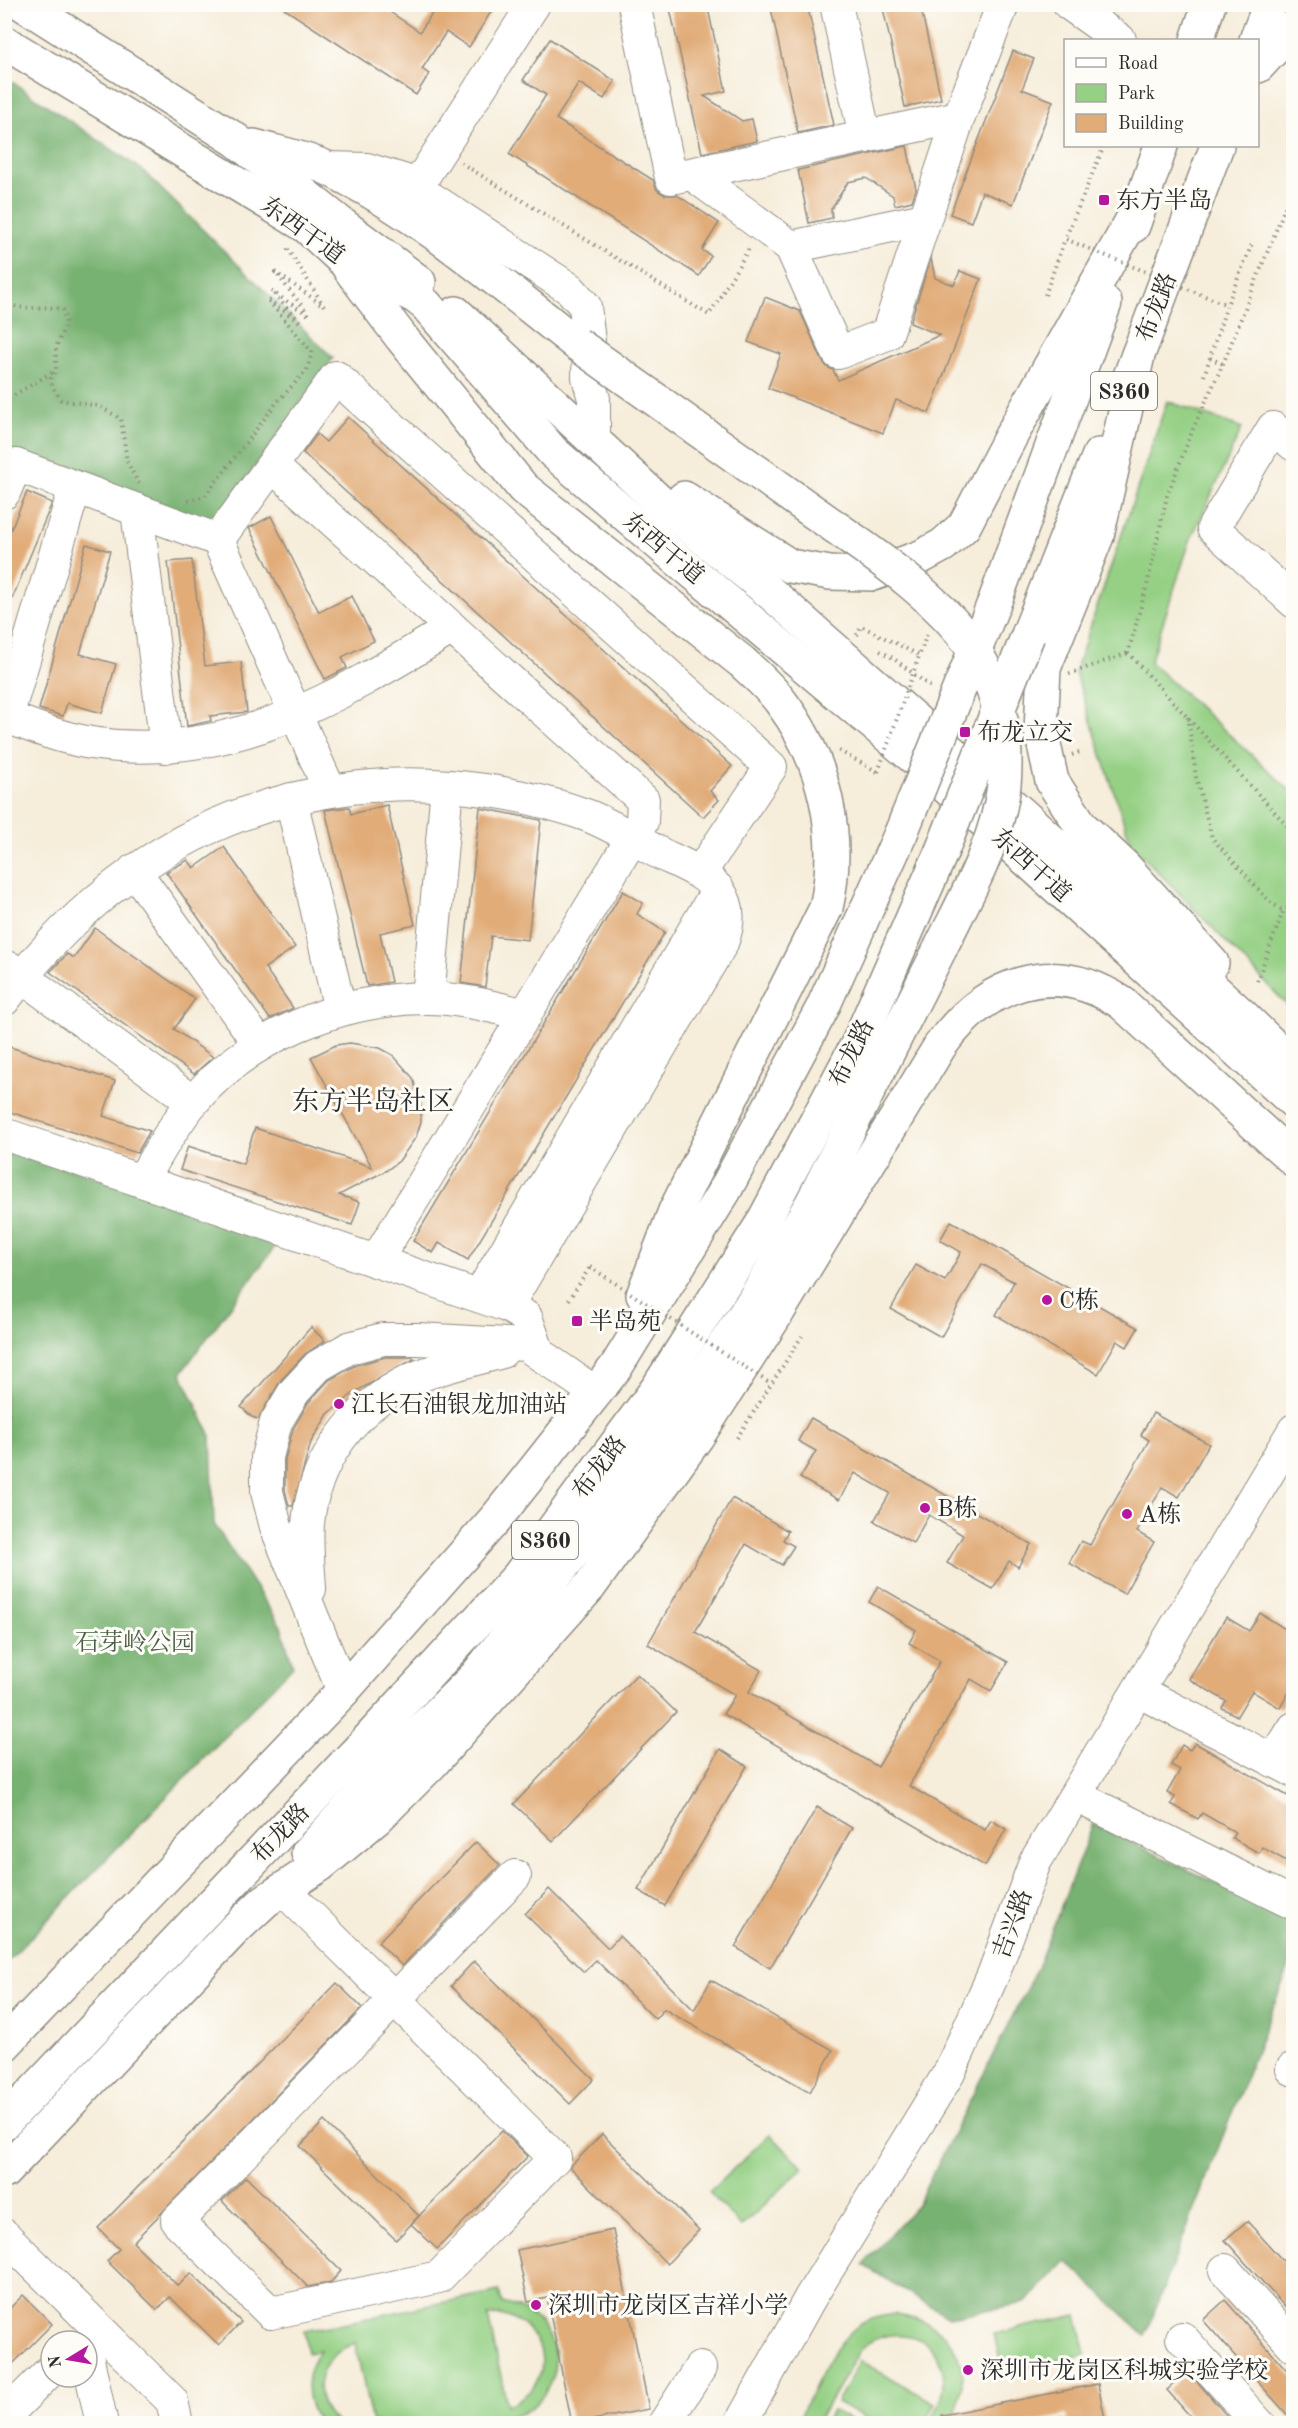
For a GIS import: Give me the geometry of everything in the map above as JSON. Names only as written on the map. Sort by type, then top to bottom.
[{"type":"main road","name":"东西干道","points":[[22,4],[236,140],[340,223],[594,440],[662,504],[774,596],[1014,807],[1244,1017],[1293,1066]]},
{"type":"main road","points":[[1197,39],[1209,4]]},
{"type":"main road","points":[[1256,39],[1270,4]]},
{"type":"main road","points":[[1259,64],[1293,27]]},
{"type":"main road","name":"东西干道","points":[[4,42],[306,226],[345,262],[416,297],[430,299],[553,452],[912,756],[1293,1102]]},
{"type":"main road","points":[[236,140],[327,168],[393,207],[457,249],[577,344],[893,568],[953,623],[979,656],[996,695],[1004,743],[1004,785],[985,854],[940,949],[812,1203],[750,1306],[691,1395],[642,1462],[476,1676],[398,1753],[274,1895]]},
{"type":"main road","name":"布龙路","points":[[4,2045],[343,1691],[497,1516],[616,1367],[725,1190],[822,1009],[901,833],[996,598],[1161,147]]},
{"type":"main road","name":"布龙路","points":[[4,2122],[365,1743],[518,1577],[657,1389],[762,1224],[858,1043],[940,852],[1138,355],[1217,147]]},
{"type":"main road","points":[[594,440],[790,566],[830,573],[873,574],[921,557],[944,545],[964,526],[1011,436],[1140,206]]},
{"type":"main road","points":[[345,262],[401,337],[523,488],[742,662],[781,701],[802,735],[816,767],[825,797],[829,819],[832,870],[825,908],[675,1211],[616,1367]]},
{"type":"main road","points":[[401,337],[430,299]]},
{"type":"main road","points":[[1138,355],[1097,536],[1044,669],[1041,731],[1052,781],[1082,827],[1124,866],[1205,954],[1293,1066]]},
{"type":"main road","points":[[4,2172],[233,1931],[274,1895],[320,1864],[385,1810],[432,1763],[590,1586],[697,1437],[786,1300],[940,1046],[958,1024],[984,1000],[1006,988],[1043,981],[1073,982],[1105,992],[1122,1004],[1293,1160]]},
{"type":"main road","points":[[365,1743],[476,1676],[518,1577]]},
{"type":"street","points":[[424,194],[440,150],[534,4]]},
{"type":"street","points":[[634,4],[671,178],[959,117]]},
{"type":"street","points":[[836,4],[865,137]]},
{"type":"street","points":[[692,174],[791,247],[838,353],[887,334],[959,117],[1003,4]]},
{"type":"street","points":[[1069,4],[1119,39]]},
{"type":"street","points":[[327,168],[368,169],[403,180],[570,289],[585,306],[589,342],[588,377],[594,399],[594,440]]},
{"type":"street","points":[[424,194],[457,249]]},
{"type":"street","points":[[791,247],[925,219]]},
{"type":"street","points":[[218,540],[336,377],[771,767],[709,881]]},
{"type":"street","points":[[1293,445],[1273,428],[1212,528],[1293,602]]},
{"type":"street","points":[[4,493],[16,465],[75,487],[139,498],[218,540],[330,791]]},
{"type":"street","points":[[272,466],[642,800],[642,822],[376,1261]]},
{"type":"street","points":[[75,487],[6,716],[60,736],[119,746],[166,747],[209,742],[239,735],[295,713],[391,664],[452,628]]},
{"type":"street","points":[[139,498],[166,747]]},
{"type":"street","points":[[4,1000],[22,976],[68,925],[134,870],[182,841],[217,824],[291,799],[330,791],[407,784],[447,786],[510,794],[554,804],[588,816],[709,881],[725,902],[728,915],[728,929],[722,943],[493,1301]]},
{"type":"street","points":[[428,998],[447,786]]},
{"type":"street","points":[[291,799],[340,1010]]},
{"type":"street","points":[[134,870],[260,1045]]},
{"type":"street","points":[[10,968],[193,1102]]},
{"type":"street","points":[[142,1181],[164,1140],[193,1102],[225,1071],[260,1045],[299,1025],[340,1010],[384,1001],[428,998],[477,1003],[525,1015]]},
{"type":"street","points":[[4,1134],[493,1301],[526,1317],[532,1350]]},
{"type":"street","points":[[343,1691],[276,1527],[267,1492],[267,1456],[276,1422],[294,1392],[318,1366],[349,1348],[383,1339],[418,1339],[532,1350],[596,1393]]},
{"type":"street","points":[[312,1616],[308,1524],[315,1488],[330,1454],[351,1424],[379,1398],[411,1380],[532,1350]]},
{"type":"street","name":"吉兴路","points":[[740,2424],[810,2298],[949,2073],[993,1975],[1035,1862],[1293,1430]]},
{"type":"street","points":[[1138,1691],[1283,1766],[1293,1728]]},
{"type":"street","points":[[1076,1796],[1293,1904]]},
{"type":"street","points":[[274,1895],[395,2000],[555,2158],[439,2277],[271,2313],[177,2221],[395,2000],[515,1876]]},
{"type":"street","points":[[4,2235],[77,2329]]},
{"type":"street","points":[[1225,2270],[1293,2346]]},
{"type":"street","points":[[1182,2338],[1259,2424]]},
{"type":"street","points":[[99,2349],[172,2401],[177,2424]]},
{"type":"street","points":[[664,2424],[700,2368]]},
{"type":"street","points":[[17,2414],[39,2386]]},
{"type":"street","points":[[95,2389],[102,2424]]},
{"type":"path","points":[[1045,295],[1065,239],[1104,147]]},
{"type":"path","points":[[440,150],[709,315],[763,226]]},
{"type":"path","points":[[1128,654],[1167,496],[1192,429],[1223,364],[1292,190]]},
{"type":"path","points":[[1065,239],[1227,305]]},
{"type":"path","points":[[1204,376],[1227,305],[1252,243]]},
{"type":"path","points":[[186,501],[205,496],[278,401],[307,370],[312,352],[267,299],[301,323],[271,291],[310,316],[275,272],[324,306],[288,249]]},
{"type":"path","points":[[4,301],[33,309],[63,310],[66,324],[56,347],[56,369],[51,378],[52,386],[61,400],[99,405],[121,419],[127,462],[139,498]]},
{"type":"path","points":[[1210,358],[1223,364]]},
{"type":"path","points":[[4,401],[56,369]]},
{"type":"path","points":[[836,749],[878,772],[931,625]]},
{"type":"path","points":[[856,639],[861,626],[919,655]]},
{"type":"path","points":[[874,649],[893,658]]},
{"type":"path","points":[[1066,675],[1128,654]]},
{"type":"path","points":[[1128,654],[1188,716],[1293,833]]},
{"type":"path","points":[[1188,716],[1196,777],[1212,838],[1270,902],[1284,909],[1293,907]]},
{"type":"path","points":[[1257,981],[1284,909]]},
{"type":"path","points":[[569,1300],[590,1267],[771,1384]]},
{"type":"path","points":[[737,1438],[802,1336]]},
{"type":"green space","points":[[5,77],[141,169],[333,358],[213,525],[9,449],[5,459]]},
{"type":"green space","points":[[1167,401],[1242,428],[1190,541],[1150,662],[1293,793],[1294,1004],[1291,1009],[1131,844],[1075,672]]},
{"type":"green space","name":"石芽岭公园","points":[[5,1146],[280,1240],[181,1373],[211,1436],[214,1524],[281,1626],[293,1666],[5,1964]]},
{"type":"green space","points":[[1093,1824],[1293,1920],[1293,1957],[1145,2335],[1066,2261],[1025,2303],[949,2317],[863,2265],[917,2205],[1037,1968]]},
{"type":"green space","points":[[770,2134],[803,2168],[741,2227],[709,2192]]},
{"type":"green space","points":[[499,2291],[502,2303],[519,2308],[533,2316],[544,2327],[554,2348],[554,2369],[550,2383],[539,2401],[522,2413],[506,2418],[448,2424],[372,2423],[355,2343],[332,2357],[320,2378],[319,2390],[322,2401],[327,2413],[337,2423],[319,2423],[310,2405],[307,2387],[310,2368],[320,2351],[308,2353],[304,2331]],"holes":[[[500,2315],[517,2321],[530,2331],[538,2344],[542,2357],[541,2372],[535,2385],[523,2396],[507,2405],[488,2316]]]},
{"type":"green space","points":[[895,2314],[916,2319],[933,2327],[946,2338],[956,2352],[961,2368],[962,2385],[958,2404],[950,2423],[928,2423],[939,2403],[944,2386],[941,2364],[935,2352],[914,2337],[901,2335],[874,2340],[861,2348],[817,2423],[796,2424],[823,2370],[849,2334],[867,2321]]},
{"type":"green space","points":[[1077,2315],[1086,2354],[1003,2373],[994,2334]]},
{"type":"green space","points":[[860,2361],[935,2403],[924,2423],[874,2423],[837,2402]]},
{"type":"green space","points":[[832,2410],[856,2423],[825,2423]]},
{"type":"building","points":[[277,4],[378,4],[420,32],[438,4],[496,4],[469,47],[446,32],[422,69],[429,74],[416,95]]},
{"type":"building","points":[[669,4],[707,4],[726,91],[704,96],[742,121],[752,119],[757,141],[702,153]]},
{"type":"building","points":[[770,4],[807,4],[834,125],[798,133]]},
{"type":"building","points":[[882,4],[920,4],[941,99],[905,107]]},
{"type":"building","points":[[550,39],[615,81],[604,99],[579,83],[556,119],[653,180],[657,190],[665,195],[677,195],[719,223],[702,250],[711,256],[699,276],[509,154],[546,95],[523,80]]},
{"type":"building","points":[[1013,51],[1034,59],[1022,89],[1053,101],[1013,204],[982,192],[971,222],[950,214]]},
{"type":"building","points":[[907,146],[916,189],[912,201],[895,205],[893,196],[866,178],[848,182],[831,209],[832,218],[809,223],[798,170]]},
{"type":"building","points":[[931,258],[935,278],[954,285],[960,271],[981,279],[929,413],[896,400],[883,433],[768,388],[781,354],[748,342],[765,297],[800,311],[822,360],[827,367],[833,370],[838,380],[940,335],[910,323]]},
{"type":"building","points":[[348,417],[732,766],[710,791],[719,800],[703,817],[303,453],[317,434],[326,442]]},
{"type":"building","points":[[27,492],[52,503],[5,616],[4,545]]},
{"type":"building","points":[[271,516],[319,612],[352,596],[374,641],[342,657],[347,668],[325,679],[249,528]]},
{"type":"building","points":[[86,544],[110,551],[80,654],[116,664],[102,713],[67,703],[63,716],[39,709]]},
{"type":"building","points":[[192,560],[205,666],[241,662],[247,712],[210,716],[211,721],[187,726],[168,562]]},
{"type":"building","points":[[387,805],[415,925],[380,933],[391,982],[367,986],[325,810],[349,807],[351,814]]},
{"type":"building","points":[[480,808],[541,820],[528,940],[491,936],[485,987],[461,983]]},
{"type":"building","points":[[224,847],[295,947],[265,968],[293,1008],[270,1019],[166,872],[188,860],[194,868]]},
{"type":"building","points":[[623,891],[643,903],[637,914],[665,932],[468,1260],[439,1243],[433,1253],[413,1241]]},
{"type":"building","points":[[95,928],[195,999],[174,1029],[213,1057],[194,1074],[50,972],[67,954],[74,958]]},
{"type":"building","points":[[350,1043],[380,1048],[393,1055],[413,1078],[421,1107],[421,1122],[416,1137],[399,1161],[387,1170],[339,1195],[360,1202],[352,1225],[180,1170],[188,1146],[243,1164],[255,1128],[372,1167],[311,1057],[336,1045]]},
{"type":"building","points":[[4,1045],[115,1081],[103,1116],[150,1131],[137,1153],[4,1110]]},
{"type":"building","name":"C栋","points":[[951,1221],[1138,1328],[1127,1347],[1117,1341],[1098,1374],[996,1315],[1014,1282],[982,1264],[941,1337],[891,1309],[916,1265],[945,1281],[961,1252],[940,1240]]},
{"type":"building","points":[[311,1327],[325,1341],[305,1354],[281,1380],[258,1419],[252,1417],[241,1407]]},
{"type":"building","points":[[385,1357],[412,1357],[414,1359],[355,1392],[328,1414],[311,1442],[293,1506],[289,1506],[285,1490],[285,1459],[293,1429],[308,1403],[329,1380],[356,1365]]},
{"type":"building","name":"A栋","points":[[1153,1413],[1209,1444],[1179,1497],[1162,1487],[1137,1532],[1154,1542],[1124,1594],[1069,1563],[1081,1541],[1090,1545],[1149,1440],[1141,1435]]},
{"type":"building","name":"B栋","points":[[811,1418],[1031,1544],[1018,1567],[1009,1561],[993,1589],[947,1563],[963,1535],[929,1515],[913,1543],[874,1521],[890,1493],[855,1473],[839,1500],[800,1478],[816,1451],[798,1441]]},
{"type":"building","points":[[732,1498],[788,1531],[783,1540],[794,1546],[782,1565],[746,1544],[695,1632],[761,1670],[749,1692],[878,1767],[940,1661],[909,1643],[916,1630],[869,1602],[878,1586],[1008,1662],[991,1691],[971,1679],[909,1786],[985,1830],[991,1820],[1006,1829],[985,1866],[723,1714],[735,1695],[648,1644]]},
{"type":"building","points":[[1260,1613],[1293,1634],[1293,1685],[1280,1708],[1252,1691],[1237,1716],[1222,1708],[1226,1701],[1189,1679],[1226,1617],[1249,1631]]},
{"type":"building","points":[[637,1674],[676,1712],[553,1841],[514,1804]]},
{"type":"building","points":[[1195,1743],[1293,1799],[1293,1865],[1262,1847],[1259,1853],[1232,1838],[1235,1832],[1202,1813],[1198,1819],[1171,1804],[1175,1797],[1167,1793],[1180,1770],[1171,1765],[1182,1745],[1190,1750]]},
{"type":"building","points":[[720,1749],[747,1766],[665,1906],[638,1890]]},
{"type":"building","points":[[817,1807],[852,1828],[770,1968],[735,1947]]},
{"type":"building","points":[[476,1842],[500,1865],[402,1966],[378,1942]]},
{"type":"building","points":[[549,1889],[608,1948],[619,1936],[694,2010],[711,1980],[833,2050],[810,2092],[664,2009],[655,2019],[596,1960],[584,1972],[525,1914]]},
{"type":"building","points":[[474,1961],[594,2079],[570,2104],[451,1986]]},
{"type":"building","points":[[337,1983],[362,2008],[133,2242],[178,2286],[191,2273],[241,2322],[219,2345],[170,2297],[157,2310],[107,2261],[119,2249],[98,2228]]},
{"type":"building","points":[[324,2121],[419,2216],[396,2240],[300,2146]]},
{"type":"building","points":[[502,2131],[528,2156],[437,2249],[411,2224]]},
{"type":"building","points":[[602,2134],[699,2230],[667,2264],[570,2167]]},
{"type":"building","points":[[246,2177],[341,2271],[331,2282],[308,2287],[222,2201]]},
{"type":"building","points":[[1247,2221],[1293,2272],[1293,2316],[1225,2240]]},
{"type":"building","points":[[613,2230],[649,2409],[572,2424],[547,2298],[528,2302],[517,2250]]},
{"type":"building","points":[[23,2295],[52,2324],[47,2329],[39,2329],[39,2337],[4,2373],[4,2314]]},
{"type":"building","points":[[1225,2300],[1293,2377],[1293,2421],[1203,2320]]},
{"type":"building","points":[[1188,2371],[1234,2424],[1197,2424],[1167,2390]]},
{"type":"building","points":[[1098,2384],[1106,2424],[1068,2424],[1066,2415],[1024,2424],[943,2424],[942,2415]]},
{"type":"place","name":"东方半岛","points":[[1104,200]]},
{"type":"place","name":"布龙立交","points":[[965,732]]},
{"type":"place","name":"C栋","points":[[1047,1300]]},
{"type":"place","name":"半岛苑","points":[[577,1321]]},
{"type":"place","name":"江长石油银龙加油站","points":[[339,1404]]},
{"type":"place","name":"B栋","points":[[925,1508]]},
{"type":"place","name":"A栋","points":[[1127,1514]]},
{"type":"place","name":"深圳市龙岗区吉祥小学","points":[[536,2305]]},
{"type":"place","name":"深圳市龙岗区科城实验学校","points":[[968,2370]]},
{"type":"district","name":"东方半岛社区","points":[[373,1101]]}]
